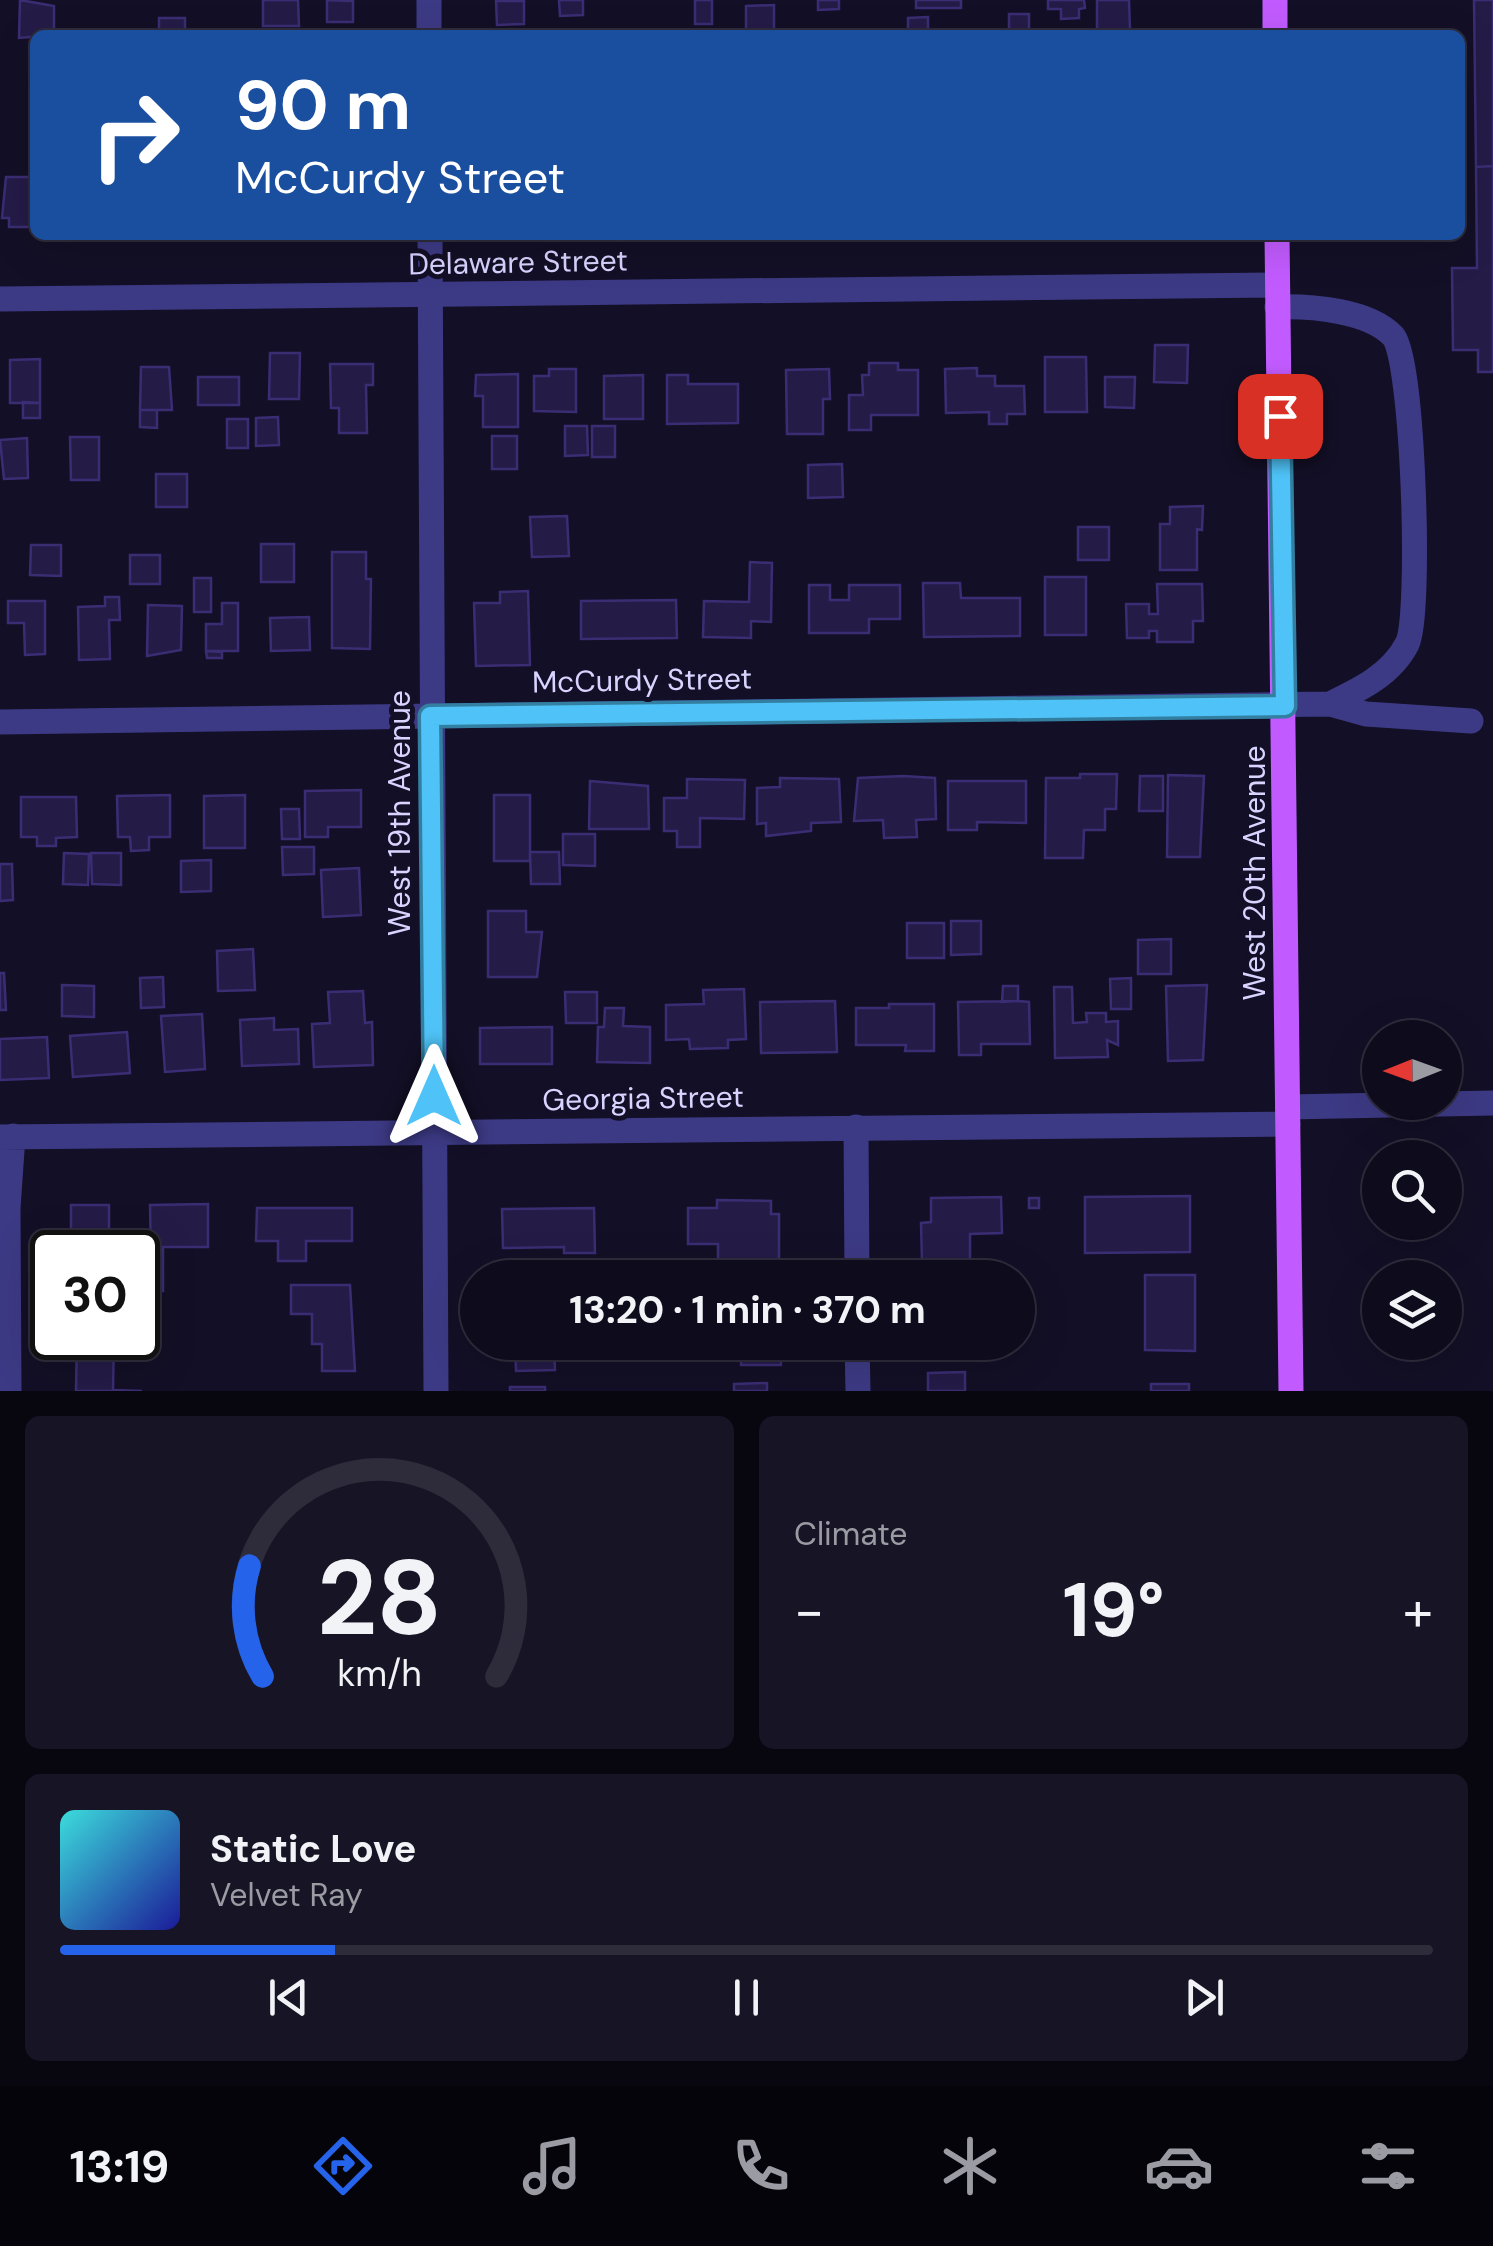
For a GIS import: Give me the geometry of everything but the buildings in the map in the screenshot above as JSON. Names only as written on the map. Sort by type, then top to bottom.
[{"type":"main road","points":[[1275,0],[1275,30]]},
{"type":"main road","name":"West 20th Avenue","points":[[1277,240],[1291,1391]]},
{"type":"street","points":[[429,0],[429,30]]},
{"type":"street","name":"West 19th Avenue","points":[[430,240],[436,1391]]},
{"type":"street","name":"Delaware Street","points":[[0,299],[1277,296],[1384,328],[1397,339],[1404,369],[1414,530],[1413,623],[1408,643],[1376,680],[1330,704]]},
{"type":"street","points":[[1330,704],[1366,714],[1470,721]]},
{"type":"street","name":"McCurdy Street","points":[[0,722],[1330,704]]},
{"type":"street","name":"Georgia Street","points":[[6,1136],[856,1127],[1288,1116],[1493,1103]]},
{"type":"street","points":[[856,1127],[857,1260]]},
{"type":"street","points":[[6,1136],[9,1391]]},
{"type":"street","points":[[858,1360],[858,1391]]},
{"type":"route","points":[[434,1096],[430,716],[1285,706],[1280,416]]}]
